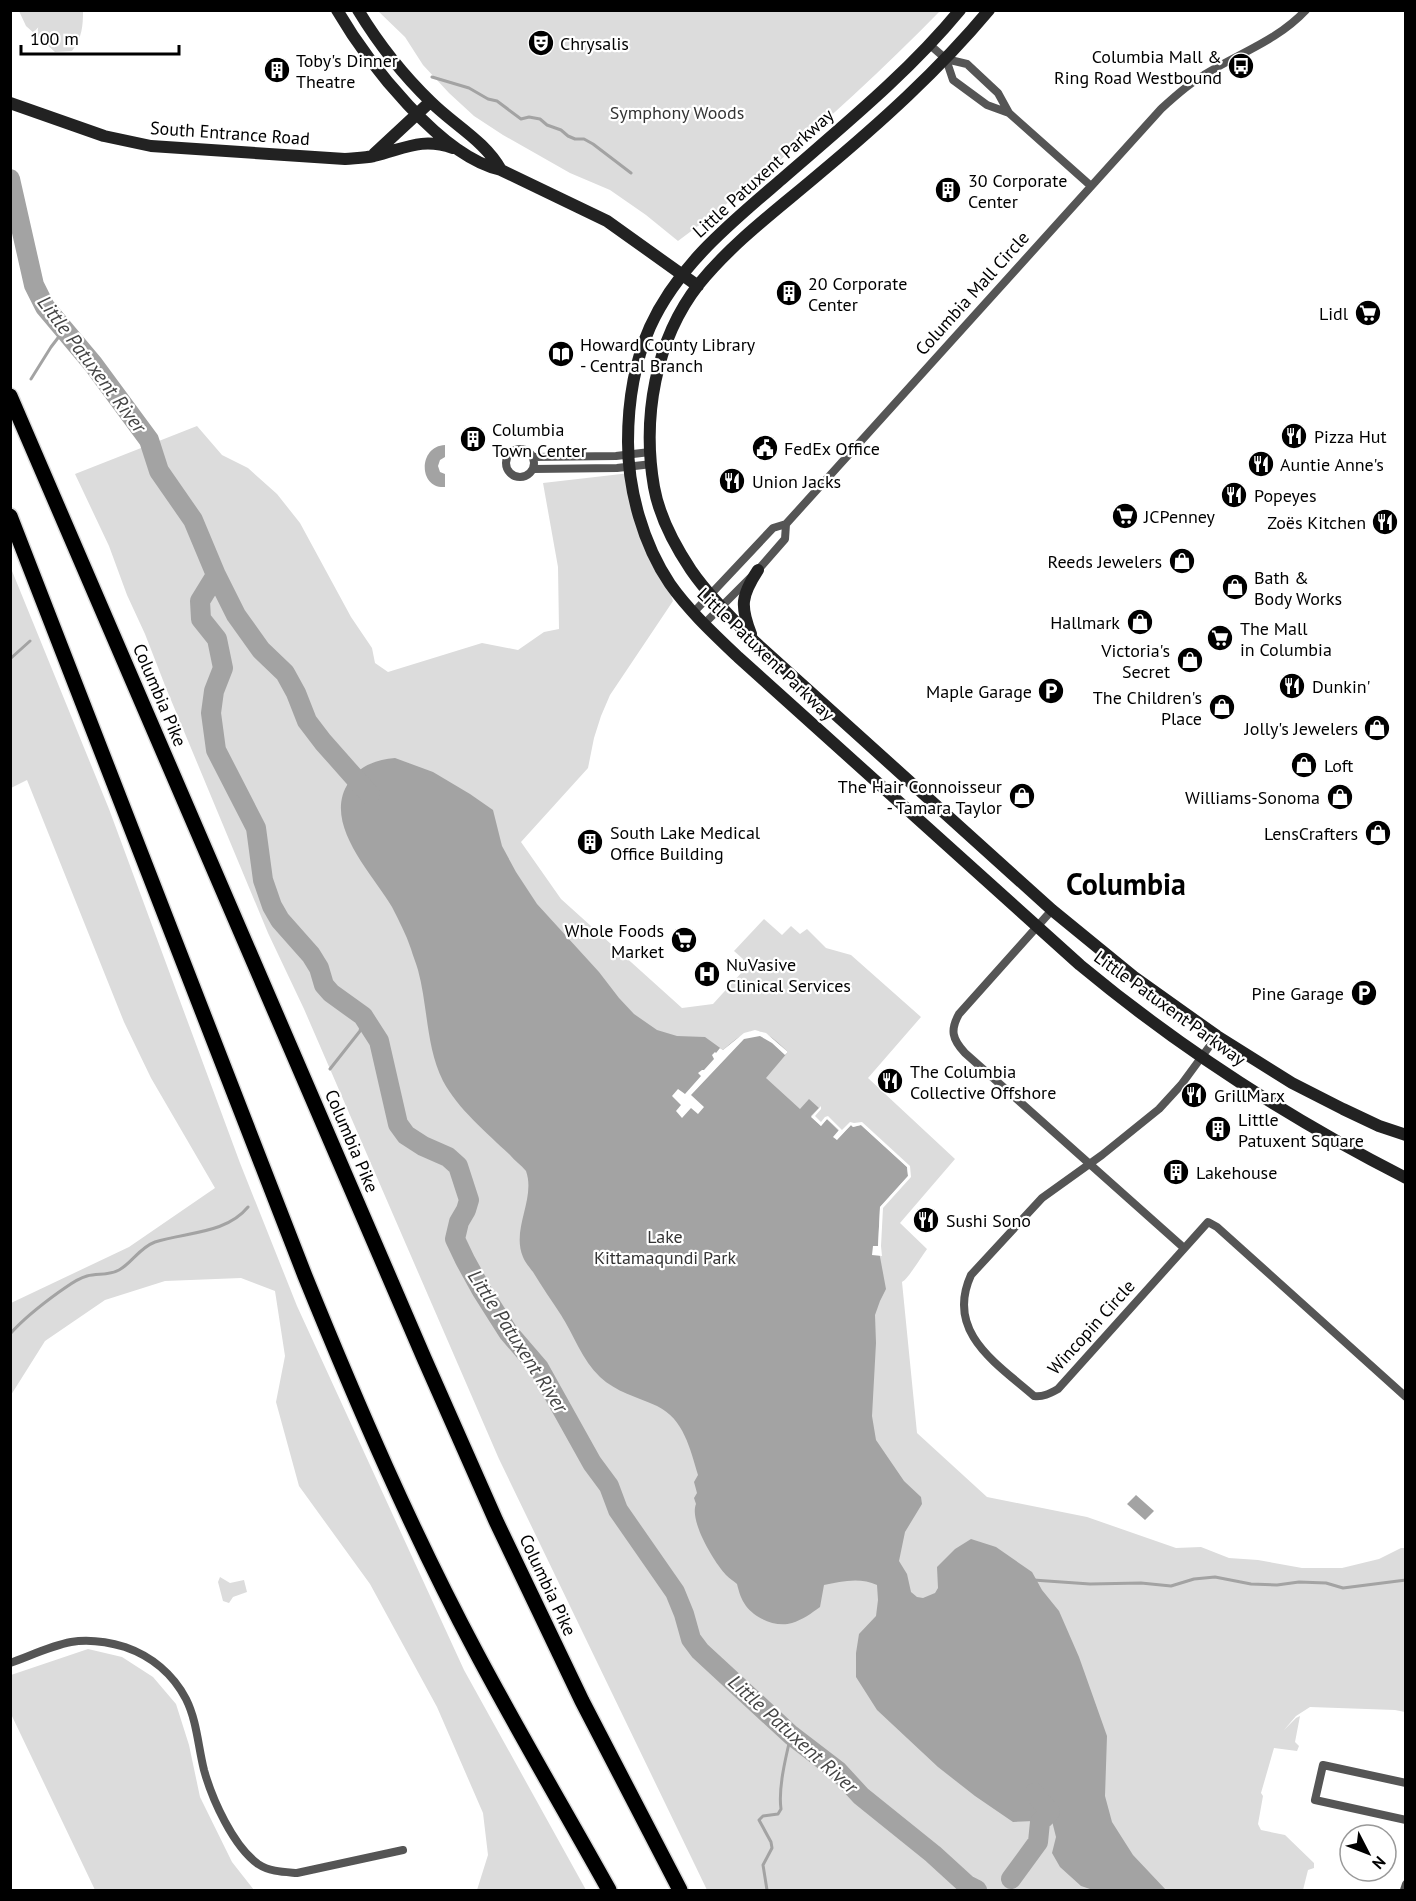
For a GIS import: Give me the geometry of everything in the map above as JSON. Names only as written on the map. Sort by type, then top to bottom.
[{"type":"highway","name":"Columbia Pike","points":[[10,396],[491,1510],[582,1701],[680,1890]]},
{"type":"highway","points":[[10,516],[351,1389],[389,1475],[476,1651],[609,1890]]},
{"type":"main road","points":[[338,10],[375,66],[418,114],[460,150],[486,167],[501,170],[607,221],[698,286]]},
{"type":"main road","points":[[349,10],[357,24]]},
{"type":"main road","points":[[358,10],[384,48],[430,102],[480,143],[494,157],[501,170]]},
{"type":"main road","name":"Little Patuxent Parkway","points":[[960,10],[930,45],[868,104],[740,215],[696,257],[682,274],[651,326],[634,375],[630,400],[629,460],[639,514],[647,539],[669,583],[693,613],[738,657],[1037,927],[1119,997],[1201,1057],[1286,1111],[1406,1178]]},
{"type":"main road","name":"Little Patuxent Parkway","points":[[989,10],[946,59],[883,119],[717,264],[685,304],[662,356],[652,404],[649,429],[654,488],[669,528],[690,568],[710,596],[754,641],[1052,910],[1134,977],[1216,1036],[1292,1083],[1379,1126],[1406,1135]]},
{"type":"main road","points":[[371,157],[430,102]]},
{"type":"main road","name":"South Entrance Road","points":[[10,104],[104,136],[151,146],[345,159],[371,157],[420,143],[437,144],[460,150]]},
{"type":"main road","points":[[754,641],[744,616],[744,607],[747,587],[758,570]]},
{"type":"street","name":"Columbia Mall Circle","points":[[693,613],[773,528],[786,524],[1161,109],[1182,90],[1204,75],[1277,35],[1291,25],[1305,10]]},
{"type":"street","points":[[930,45],[946,59],[967,64],[998,93],[1009,113],[1091,186]]},
{"type":"street","points":[[946,59],[953,80],[987,105],[1009,113]]},
{"type":"street","points":[[629,460],[533,457],[524,450],[515,450],[509,454],[506,466],[508,472],[516,478],[526,476],[533,469],[651,458]]},
{"type":"street","points":[[533,457],[533,469]]},
{"type":"street","name":"Columbia Mall Circle","points":[[704,624],[758,570],[785,539],[786,524]]},
{"type":"street","points":[[1052,910],[959,1014],[953,1024],[958,1046],[1184,1248]]},
{"type":"street","name":"Wincopin Circle","points":[[1216,1036],[1181,1085],[1159,1109],[1102,1155],[1042,1198],[971,1275],[964,1296],[964,1313],[971,1333],[988,1357],[1034,1396],[1042,1397],[1051,1393],[1058,1389],[1208,1222],[1217,1227],[1406,1397]]},
{"type":"street","points":[[10,1663],[70,1642],[85,1641],[119,1646],[148,1657],[167,1673],[186,1700],[195,1725],[202,1762],[212,1794],[234,1836],[258,1864],[279,1872],[297,1873],[403,1850]]},
{"type":"street","points":[[1406,1784],[1323,1765],[1316,1800],[1406,1820]]},
{"type":"street","points":[[1404,1890],[1406,1884]]},
{"type":"green space","points":[[19,11],[83,11],[81,32],[72,51],[55,52],[26,26]]},
{"type":"green space","name":"Symphony Woods","points":[[378,11],[940,11],[813,131],[746,188],[678,241],[610,190],[570,173],[474,116],[423,65],[405,37]]},
{"type":"green space","name":"Lake Kittamaqundi Park","points":[[197,426],[222,455],[248,468],[277,494],[300,523],[351,617],[372,648],[375,663],[388,672],[482,643],[518,650],[544,632],[559,629],[558,567],[543,483],[630,473],[673,601],[610,695],[594,738],[588,768],[521,842],[561,899],[682,1008],[713,1004],[743,971],[743,959],[734,951],[764,919],[782,935],[791,926],[800,934],[807,929],[826,948],[851,955],[921,1017],[868,1078],[955,1159],[900,1223],[927,1249],[902,1282],[917,1433],[987,1497],[1087,1517],[1176,1548],[1201,1547],[1229,1558],[1258,1560],[1302,1568],[1342,1568],[1379,1559],[1405,1548],[1405,1712],[1310,1707],[1296,1716],[1284,1730],[1300,1716],[1295,1742],[1299,1746],[1297,1751],[1274,1748],[1261,1793],[1263,1796],[1258,1824],[1261,1830],[1285,1835],[1314,1863],[1314,1868],[1308,1870],[1303,1890],[707,1890],[499,1459],[304,1009],[268,933],[127,595],[109,546],[75,474]]},
{"type":"green space","points":[[10,566],[109,809],[240,1163],[297,1306],[464,1670],[586,1890],[477,1890],[488,1855],[483,1813],[437,1707],[370,1584],[299,1486],[276,1402],[285,1356],[275,1291],[241,1278],[165,1281],[105,1300],[45,1341],[11,1395],[11,1303],[129,1247],[215,1188],[151,1078],[124,1022],[27,780],[11,788]]},
{"type":"green space","points":[[220,1577],[230,1583],[244,1580],[247,1592],[233,1597],[229,1603],[223,1601],[218,1582]]},
{"type":"green space","points":[[88,1649],[122,1657],[153,1677],[176,1704],[189,1745],[200,1797],[232,1862],[254,1890],[95,1890],[11,1714],[11,1675]]},
{"type":"shaded area","points":[[445,445],[445,457],[440,460],[438,466],[440,472],[445,474],[445,487],[436,486],[430,481],[425,467],[430,452],[436,447]]},
{"type":"shaded area","points":[[395,758],[433,772],[493,810],[502,846],[537,904],[634,1014],[657,1030],[677,1036],[705,1037],[723,1050],[749,1032],[763,1033],[788,1052],[766,1078],[800,1109],[809,1099],[819,1108],[811,1116],[821,1126],[827,1119],[839,1131],[836,1140],[851,1125],[853,1127],[861,1125],[907,1167],[908,1176],[880,1207],[878,1246],[886,1289],[875,1315],[876,1343],[872,1416],[876,1440],[904,1481],[921,1497],[922,1504],[905,1532],[899,1561],[907,1574],[911,1592],[923,1598],[935,1593],[938,1588],[937,1567],[955,1549],[971,1539],[996,1547],[1032,1572],[1042,1590],[1059,1611],[1079,1657],[1107,1736],[1105,1796],[1112,1822],[1133,1855],[1166,1890],[1093,1890],[1081,1886],[1060,1867],[1052,1853],[1056,1837],[1050,1813],[1034,1821],[1013,1822],[938,1767],[877,1710],[856,1677],[856,1653],[859,1634],[876,1616],[877,1585],[858,1580],[824,1585],[820,1607],[799,1620],[786,1624],[766,1621],[746,1606],[737,1584],[721,1569],[699,1531],[694,1498],[697,1493],[694,1482],[698,1475],[689,1445],[680,1427],[674,1419],[657,1406],[606,1382],[588,1363],[561,1315],[523,1257],[520,1236],[528,1192],[526,1171],[465,1111],[449,1091],[437,1068],[418,970],[409,943],[392,907],[353,848],[345,831],[341,814],[342,798],[353,776],[369,764]]},
{"type":"shaded area","points":[[1136,1495],[1154,1511],[1145,1520],[1127,1504]]},
{"type":"pier","points":[[755,1030],[766,1033],[788,1052],[785,1055],[760,1036],[744,1039],[691,1095],[704,1107],[698,1114],[691,1108],[682,1118],[676,1111],[681,1105],[672,1096],[678,1089],[685,1094],[701,1076],[698,1073],[714,1059],[712,1055],[720,1048],[723,1050],[744,1033]]},
{"type":"pier","points":[[821,1106],[815,1116],[821,1122],[828,1116],[842,1130],[850,1122],[862,1122],[910,1166],[911,1177],[883,1208],[882,1256],[872,1255],[873,1246],[878,1246],[880,1207],[908,1176],[907,1167],[861,1125],[853,1127],[851,1125],[837,1140],[833,1137],[839,1130],[827,1119],[821,1126],[811,1117]]},
{"type":"waterway","points":[[432,77],[469,88],[488,99],[497,101],[521,119],[529,117],[540,119],[568,136],[584,139],[631,173]]},
{"type":"waterway","name":"Little Patuxent River","points":[[10,179],[34,285],[45,307],[93,364],[149,440],[159,471],[193,520],[216,575],[200,601],[201,619],[217,639],[223,668],[214,691],[211,713],[216,750],[256,828],[263,880],[272,906],[280,920],[311,955],[319,968],[324,985],[331,993],[363,1016],[379,1041],[398,1124],[406,1135],[423,1146],[448,1157],[458,1166],[469,1200],[459,1222],[455,1239],[482,1291],[508,1332],[539,1368],[592,1463],[609,1486],[618,1510],[675,1592],[691,1639],[700,1651],[791,1735],[838,1771],[861,1796],[933,1854],[967,1885],[977,1890]]},
{"type":"waterway","points":[[31,379],[64,330]]},
{"type":"waterway","points":[[216,575],[236,615],[261,650],[285,673],[307,721],[370,795]]},
{"type":"waterway","points":[[10,659],[30,641]]},
{"type":"waterway","points":[[330,1069],[360,1031],[363,1016]]},
{"type":"waterway","points":[[10,1334],[33,1312],[76,1281],[87,1276],[115,1272],[155,1242],[217,1227],[239,1216],[248,1207]]},
{"type":"waterway","points":[[1033,1580],[1171,1586],[1194,1579],[1215,1577],[1251,1584],[1326,1583],[1343,1588],[1406,1580]]},
{"type":"waterway","points":[[767,1890],[763,1865],[772,1848],[759,1820],[763,1816],[778,1814],[781,1809],[782,1782],[791,1735]]},
{"type":"waterway","points":[[1011,1879],[1038,1842],[1040,1822],[1050,1812],[1034,1793]]},
{"type":"place","name":"Chrysalis","points":[[541,43]]},
{"type":"place","name":"Columbia Mall & Ring Road Westbound","points":[[1241,66]]},
{"type":"place","name":"Toby's Dinner Theatre","points":[[277,70]]},
{"type":"place","name":"30 Corporate Center","points":[[948,190]]},
{"type":"place","name":"20 Corporate Center","points":[[789,293]]},
{"type":"place","name":"Lidl","points":[[1368,313]]},
{"type":"place","name":"Howard County Library - Central Branch","points":[[561,354]]},
{"type":"place","name":"Pizza Hut","points":[[1294,436]]},
{"type":"place","name":"Columbia Town Center","points":[[473,439]]},
{"type":"place","name":"FedEx Office","points":[[765,448]]},
{"type":"place","name":"Auntie Anne's","points":[[1261,464]]},
{"type":"place","name":"Union Jacks","points":[[732,481]]},
{"type":"place","name":"Popeyes","points":[[1234,495]]},
{"type":"place","name":"JCPenney","points":[[1125,516]]},
{"type":"place","name":"Zoës Kitchen","points":[[1385,522]]},
{"type":"place","name":"Reeds Jewelers","points":[[1182,561]]},
{"type":"place","name":"Bath & Body Works","points":[[1235,587]]},
{"type":"place","name":"Hallmark","points":[[1140,622]]},
{"type":"place","name":"The Mall in Columbia","points":[[1220,638]]},
{"type":"place","name":"Victoria's Secret","points":[[1190,660]]},
{"type":"place","name":"Dunkin'","points":[[1292,686]]},
{"type":"place","name":"Maple Garage","points":[[1051,691]]},
{"type":"place","name":"The Children's Place","points":[[1222,707]]},
{"type":"place","name":"Jolly's Jewelers","points":[[1377,728]]},
{"type":"place","name":"Loft","points":[[1304,765]]},
{"type":"place","name":"The Hair Connoisseur - Tamara Taylor","points":[[1022,796]]},
{"type":"place","name":"Williams-Sonoma","points":[[1340,797]]},
{"type":"place","name":"LensCrafters","points":[[1378,833]]},
{"type":"place","name":"South Lake Medical Office Building","points":[[590,842]]},
{"type":"place","name":"Whole Foods Market","points":[[684,940]]},
{"type":"place","name":"NuVasive Clinical Services","points":[[707,974]]},
{"type":"place","name":"Pine Garage","points":[[1364,993]]},
{"type":"place","name":"The Columbia Collective Offshore","points":[[890,1081]]},
{"type":"place","name":"GrillMarx","points":[[1194,1095]]},
{"type":"place","name":"Little Patuxent Square","points":[[1218,1129]]},
{"type":"place","name":"Lakehouse","points":[[1176,1172]]},
{"type":"place","name":"Sushi Sono","points":[[926,1220]]},
{"type":"district","name":"Columbia","points":[[1126,883]]}]
